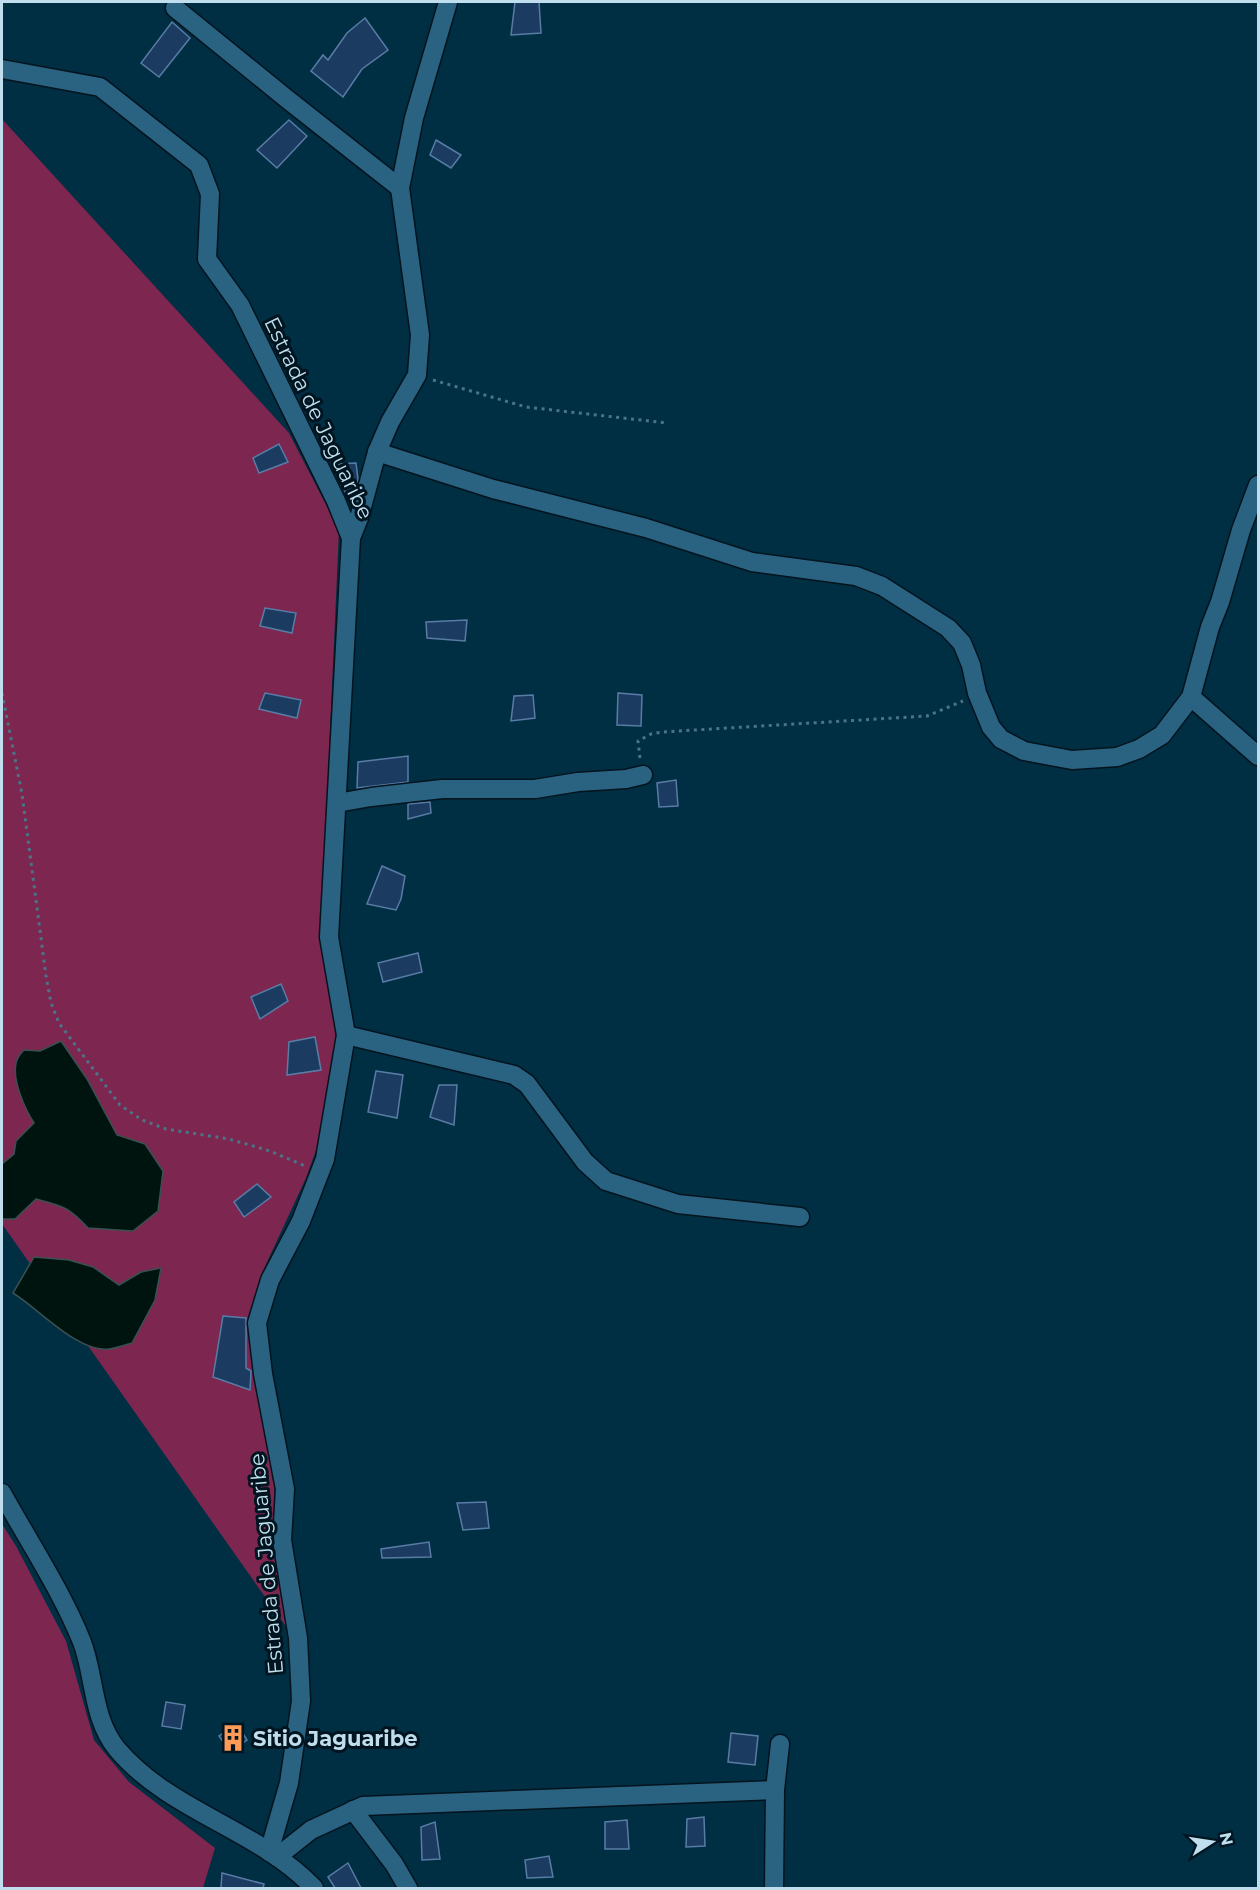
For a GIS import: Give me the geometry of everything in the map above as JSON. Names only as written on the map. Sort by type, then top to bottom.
[{"type":"street","name":"Estrada de Jaguaribe","points":[[273,1854],[289,1782],[301,1701],[298,1638],[282,1540],[285,1489],[263,1374],[257,1323],[270,1280],[301,1221],[325,1159],[346,1035],[329,937],[351,538],[359,518],[377,452],[390,422],[417,375],[420,335],[400,188],[414,118],[448,2]]},
{"type":"street","points":[[175,8],[400,188]]},
{"type":"street","name":"Estrada de Jaguaribe","points":[[2,69],[100,87],[199,165],[210,194],[207,259],[240,305],[336,501],[351,538]]},
{"type":"street","points":[[377,452],[493,489],[646,528],[752,562],[856,576],[882,586],[948,628],[962,643],[971,665],[977,693],[991,727],[1001,739],[1024,751],[1072,760],[1117,757],[1139,749],[1162,735],[1191,697],[1210,627],[1258,485]]},
{"type":"street","points":[[1191,697],[1258,756]]},
{"type":"street","points":[[337,803],[442,789],[536,789],[643,775]]},
{"type":"street","points":[[346,1035],[514,1075],[527,1084],[585,1162],[606,1181],[678,1204],[800,1217]]},
{"type":"street","points":[[2,1493],[70,1614],[83,1644],[100,1718],[115,1747],[155,1784],[273,1854],[314,1888]]},
{"type":"street","points":[[774,1888],[775,1790],[780,1744]]},
{"type":"street","points":[[273,1854],[311,1830],[363,1806],[775,1790]]},
{"type":"street","points":[[353,1810],[394,1864],[408,1888]]},
{"type":"path","points":[[417,375],[526,407],[667,423]]},
{"type":"path","points":[[2,693],[23,804],[46,976],[51,1003],[59,1023],[120,1105],[142,1120],[166,1129],[229,1139],[270,1151],[320,1173]]},
{"type":"path","points":[[643,775],[638,741],[651,734],[927,716],[958,704],[977,693]]},
{"type":"shaded area","points":[[2,119],[289,433],[339,530],[323,889],[339,1031],[328,1117],[306,1178],[262,1273],[252,1323],[274,1470],[276,1542],[292,1635],[2,1224]]},
{"type":"shaded area","points":[[61,1041],[87,1079],[117,1135],[145,1144],[163,1171],[158,1211],[133,1231],[88,1228],[65,1208],[36,1199],[15,1219],[2,1219],[2,1164],[14,1154],[16,1141],[34,1123],[18,1086],[15,1070],[17,1061],[24,1050],[40,1051]]},
{"type":"shaded area","points":[[34,1257],[69,1260],[93,1267],[119,1285],[141,1272],[161,1268],[155,1300],[132,1343],[109,1349],[85,1344],[59,1328],[13,1293]]},
{"type":"shaded area","points":[[2,1524],[66,1641],[94,1740],[129,1782],[215,1848],[203,1888],[2,1888]]},
{"type":"building","points":[[515,2],[539,2],[541,33],[511,35]]},
{"type":"building","points":[[365,18],[388,50],[362,69],[343,97],[311,71],[323,55],[328,60],[347,33]]},
{"type":"building","points":[[172,22],[190,38],[159,77],[141,63]]},
{"type":"building","points":[[289,120],[307,136],[277,168],[257,150]]},
{"type":"building","points":[[436,140],[461,155],[451,168],[430,155]]},
{"type":"building","points":[[279,444],[288,462],[259,473],[253,458]]},
{"type":"building","points":[[356,463],[358,479],[355,491],[345,492],[338,464]]},
{"type":"building","points":[[265,608],[296,613],[292,633],[260,626]]},
{"type":"building","points":[[467,620],[465,641],[427,638],[426,622]]},
{"type":"building","points":[[265,693],[301,700],[297,718],[259,709]]},
{"type":"building","points":[[618,693],[642,695],[641,726],[617,725]]},
{"type":"building","points":[[533,695],[535,718],[511,721],[514,696]]},
{"type":"building","points":[[408,756],[408,782],[357,788],[358,762]]},
{"type":"building","points":[[676,780],[678,806],[659,807],[657,783]]},
{"type":"building","points":[[430,802],[431,813],[408,819],[408,804]]},
{"type":"building","points":[[382,866],[405,876],[401,899],[396,910],[367,904]]},
{"type":"building","points":[[418,953],[422,972],[383,982],[378,963]]},
{"type":"building","points":[[281,984],[288,1001],[260,1019],[251,997]]},
{"type":"building","points":[[315,1037],[321,1070],[287,1075],[289,1042]]},
{"type":"building","points":[[376,1071],[403,1075],[397,1118],[368,1112]]},
{"type":"building","points":[[439,1085],[457,1085],[454,1125],[430,1117]]},
{"type":"building","points":[[257,1184],[271,1197],[244,1217],[234,1202]]},
{"type":"building","points":[[223,1316],[246,1318],[246,1368],[251,1371],[250,1390],[213,1377]]},
{"type":"building","points":[[486,1502],[489,1528],[463,1530],[457,1503]]},
{"type":"building","points":[[429,1542],[431,1557],[382,1558],[381,1549]]},
{"type":"building","points":[[166,1702],[185,1705],[181,1729],[162,1726]]},
{"type":"building","name":"Sitio Jaguaribe","points":[[237,1724],[247,1740],[230,1752],[219,1736]]},
{"type":"building","points":[[731,1733],[758,1736],[755,1765],[728,1762]]},
{"type":"building","points":[[704,1817],[705,1846],[686,1847],[687,1819]]},
{"type":"building","points":[[627,1820],[629,1849],[605,1849],[605,1822]]},
{"type":"building","points":[[435,1822],[440,1859],[422,1860],[421,1827]]},
{"type":"building","points":[[549,1856],[553,1877],[527,1878],[525,1860]]},
{"type":"building","points":[[348,1863],[361,1888],[335,1888],[328,1877]]},
{"type":"building","points":[[222,1873],[264,1884],[263,1888],[221,1888]]},
{"type":"place","name":"Sitio Jaguaribe","points":[[233,1738]]}]
